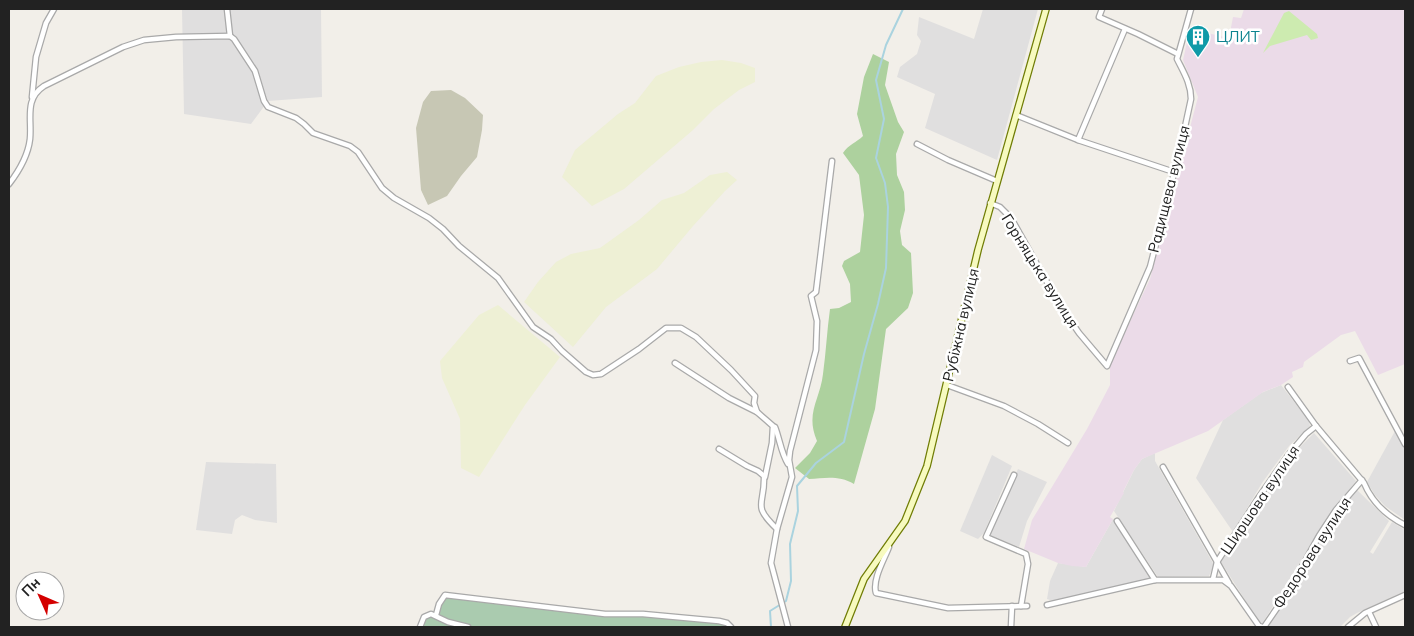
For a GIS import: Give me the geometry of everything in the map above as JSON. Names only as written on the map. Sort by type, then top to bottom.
[{"type":"street","points":[[9,184],[19,170],[28,149],[36,57],[46,23],[54,9]]},
{"type":"street","points":[[227,9],[230,36],[254,71],[264,101],[268,107],[296,118],[313,133],[350,146],[358,152],[382,188],[394,198],[444,229],[459,246],[498,278],[533,327],[551,339],[562,352],[586,372],[593,375],[601,374],[639,349],[666,328],[681,328],[696,337],[755,396],[754,403],[757,412]]},
{"type":"street","name":"Рубіжна вулиця","points":[[846,627],[864,578],[905,521],[927,466],[990,203],[1046,9]]},
{"type":"street","points":[[1102,9],[1099,17],[1178,54],[1191,9]]},
{"type":"street","points":[[1078,140],[1125,29]]},
{"type":"street","points":[[32,101],[37,92],[44,86],[123,48],[144,40],[176,37],[230,36]]},
{"type":"street","name":"Радищева вулиця","points":[[1107,366],[1150,267],[1191,99],[1190,84],[1177,59],[1178,54]]},
{"type":"street","points":[[1016,115],[1078,140],[1174,172]]},
{"type":"street","points":[[917,144],[948,160],[997,181]]},
{"type":"street","points":[[788,627],[771,563],[777,529],[792,477],[790,452],[816,350],[817,320],[810,296],[816,292],[832,161]]},
{"type":"street","name":"Горняцька вулиця","points":[[990,203],[1000,207],[1011,218],[1061,307],[1079,333],[1107,366]]},
{"type":"street","points":[[1350,361],[1359,358],[1405,444]]},
{"type":"street","points":[[675,363],[729,398],[757,412],[774,427],[779,437],[783,454],[790,467]]},
{"type":"street","points":[[947,385],[1004,406],[1068,443]]},
{"type":"street","points":[[1288,387],[1316,426],[1362,480],[1368,492],[1384,512],[1405,525]]},
{"type":"street","points":[[767,422],[773,426],[774,430],[765,478],[762,511],[777,529]]},
{"type":"street","name":"Ширшова вулиця","points":[[1213,579],[1217,562],[1289,454],[1306,434],[1316,426]]},
{"type":"street","points":[[719,449],[758,471],[765,478]]},
{"type":"street","points":[[1163,467],[1231,586],[1259,626],[1263,627]]},
{"type":"street","points":[[1014,475],[986,537],[1026,554],[1028,564],[1021,606]]},
{"type":"street","name":"Федорова вулиця","points":[[1263,627],[1286,595],[1336,510],[1362,480]]},
{"type":"street","points":[[1117,521],[1155,580]]},
{"type":"street","points":[[891,541],[874,588],[876,593],[948,608],[1027,606]]},
{"type":"street","points":[[1047,605],[1155,580],[1213,579],[1223,580],[1231,586]]},
{"type":"street","points":[[1348,627],[1369,612],[1405,595]]},
{"type":"street","points":[[436,615],[439,604],[445,596],[605,614],[642,614],[720,621],[727,623],[730,627]]},
{"type":"street","points":[[1011,627],[1012,606]]},
{"type":"street","points":[[1369,612],[1376,627]]},
{"type":"street","points":[[420,627],[424,617],[431,614],[448,622],[468,627]]},
{"type":"shaded area","points":[[182,9],[321,9],[322,97],[268,101],[251,124],[184,114]]},
{"type":"shaded area","points":[[983,9],[1038,9],[997,160],[925,128],[935,94],[897,77],[900,67],[917,54],[921,41],[917,35],[919,17],[974,39]]},
{"type":"shaded area","points":[[1244,9],[1405,9],[1405,364],[1378,375],[1355,331],[1341,335],[1304,362],[1303,367],[1292,372],[1293,377],[1281,385],[1263,392],[1208,431],[1142,459],[1134,470],[1124,493],[1110,517],[1113,519],[1086,567],[1058,563],[1024,549],[1032,520],[1087,429],[1110,385],[1110,364],[1150,279],[1198,97],[1183,60],[1190,29],[1229,38],[1233,17],[1241,18]]},
{"type":"shaded area","points":[[722,60],[741,63],[755,68],[755,82],[739,90],[714,109],[693,130],[624,189],[592,206],[562,177],[575,150],[618,114],[635,103],[656,76],[679,67]]},
{"type":"shaded area","points":[[451,90],[465,98],[483,115],[477,157],[447,196],[428,205],[421,190],[416,128],[423,102],[431,91]]},
{"type":"shaded area","points":[[727,172],[737,180],[693,226],[657,269],[606,307],[573,347],[524,302],[538,282],[556,262],[571,254],[600,248],[639,220],[662,200],[684,193],[710,175]]},
{"type":"shaded area","points":[[498,305],[560,357],[525,405],[479,477],[461,468],[460,419],[442,378],[440,361],[479,315]]},
{"type":"shaded area","points":[[1281,385],[1309,421],[1310,426],[1289,446],[1262,483],[1233,532],[1196,478],[1223,420],[1261,393]]},
{"type":"shaded area","points":[[1395,431],[1405,447],[1405,520],[1385,506],[1367,482]]},
{"type":"shaded area","points":[[1314,433],[1356,481],[1322,526],[1262,624],[1221,562],[1296,451]]},
{"type":"shaded area","points":[[1155,453],[1155,461],[1214,565],[1209,576],[1158,577],[1114,511],[1134,470],[1142,459]]},
{"type":"shaded area","points":[[992,455],[1012,466],[984,533],[978,539],[960,531]]},
{"type":"shaded area","points":[[206,462],[276,464],[277,523],[255,520],[242,515],[235,520],[232,534],[196,530]]},
{"type":"shaded area","points":[[1018,469],[1047,482],[1027,521],[1019,547],[989,535]]},
{"type":"shaded area","points":[[1357,490],[1389,521],[1370,552],[1373,554],[1392,522],[1405,530],[1405,591],[1357,613],[1340,627],[1268,627],[1292,590],[1332,520]]},
{"type":"shaded area","points":[[1113,519],[1150,578],[1053,601],[1047,599],[1050,581],[1058,563],[1086,567]]},
{"type":"green space","points":[[1289,11],[1317,34],[1318,38],[1311,40],[1307,35],[1270,46],[1263,53],[1284,13]]},
{"type":"green space","points":[[873,54],[889,62],[885,85],[898,122],[904,132],[896,154],[897,175],[904,192],[905,210],[900,231],[902,245],[911,253],[913,293],[908,308],[886,329],[875,409],[854,484],[837,478],[809,479],[795,468],[810,453],[817,441],[812,422],[823,374],[830,309],[839,308],[851,302],[850,284],[842,266],[844,261],[860,252],[864,215],[859,175],[843,153],[863,136],[857,114],[864,77]]},
{"type":"green space","points":[[445,597],[612,616],[643,616],[724,623],[728,627],[420,627],[428,616],[435,617]]},
{"type":"waterway","points":[[771,627],[770,611],[786,601],[791,581],[790,544],[798,511],[797,486],[816,463],[844,442],[886,268],[888,207],[885,183],[876,158],[884,119],[876,80],[886,45],[903,9]]},
{"type":"place","name":"ЦЛИТ","points":[[1198,58]]}]
